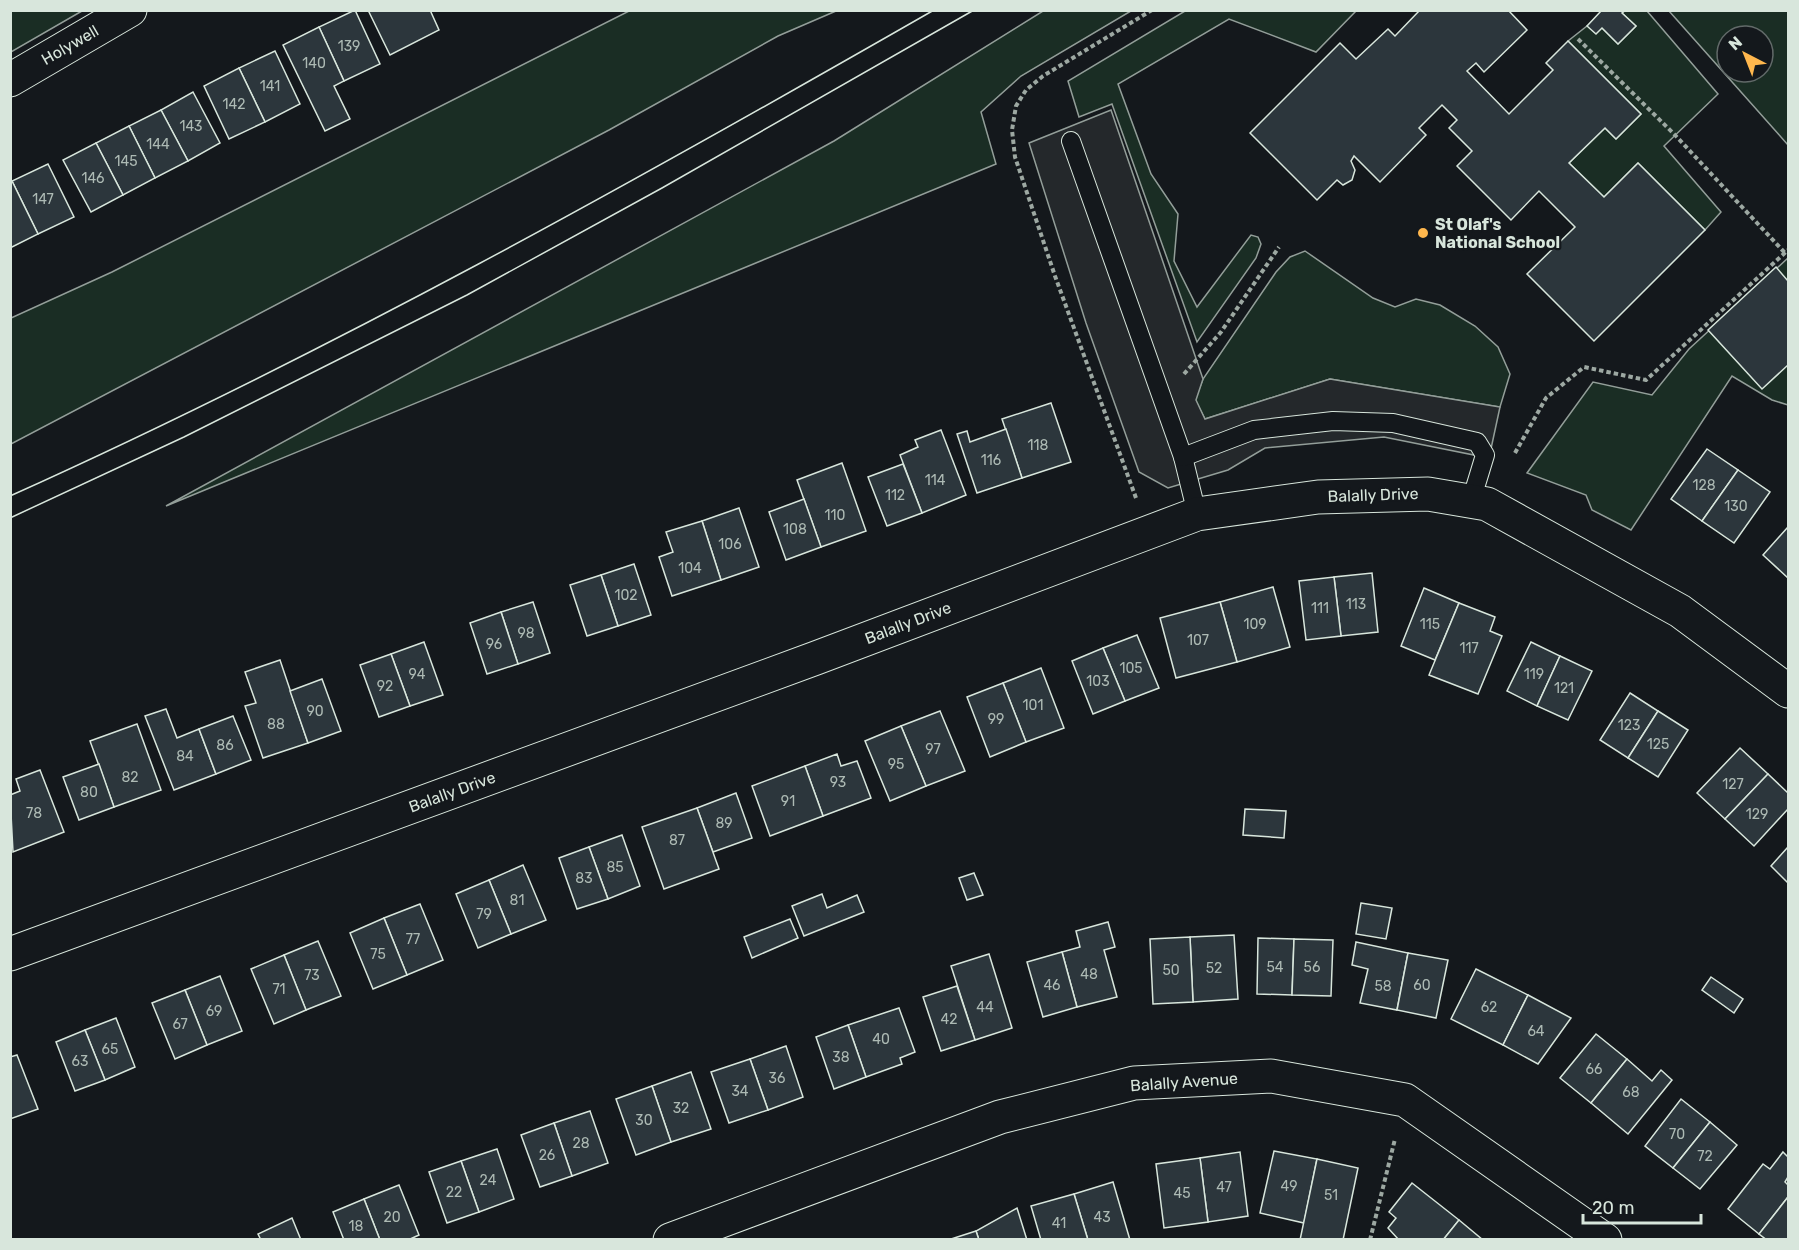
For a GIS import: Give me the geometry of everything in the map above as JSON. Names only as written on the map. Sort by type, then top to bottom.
[{"type":"street","name":"Holywell","points":[[10,80],[130,10]]},
{"type":"street","name":"Balally Drive","points":[[10,954],[816,658],[1197,514],[1318,497],[1428,494],[1479,502],[1680,611],[1788,691]]},
{"type":"street","name":"Balally Avenue","points":[[670,1239],[1000,1117],[1134,1083],[1271,1076],[1405,1100],[1605,1239]]},
{"type":"lane","points":[[1071,141],[1184,457],[1197,514]]},
{"type":"lane","points":[[1184,457],[1254,430],[1333,421],[1393,423],[1478,442],[1485,455],[1479,502]]},
{"type":"path","points":[[1479,502],[1546,398],[1584,367],[1646,380],[1787,251],[1578,39]]},
{"type":"path","points":[[1161,393],[1179,380],[1221,332],[1279,247]]},
{"type":"path","points":[[1370,1239],[1405,1100]]},
{"type":"green space","points":[[11,10],[82,10],[82,11],[11,52]]},
{"type":"green space","points":[[631,10],[836,11],[778,36],[609,130],[11,444],[11,318],[112,272]]},
{"type":"green space","points":[[1043,11],[1131,11],[1021,76],[981,112],[996,164],[166,506],[834,141]]},
{"type":"green space","points":[[1185,11],[1356,11],[1316,52],[1229,19],[1118,84],[1151,174],[1178,214],[1174,261],[1197,307],[1251,235],[1258,237],[1261,244],[1256,258],[1197,342],[1112,104],[1079,117],[1068,81]]},
{"type":"green space","points":[[1647,11],[1718,94],[1664,146],[1721,212],[1705,230],[1638,163],[1604,197],[1569,163],[1605,128],[1616,139],[1641,114],[1568,41],[1587,26],[1602,28],[1618,44],[1636,26],[1622,13]]},
{"type":"green space","points":[[1669,11],[1788,11],[1788,145],[1734,84],[1775,84],[1775,24],[1715,24],[1715,63]]},
{"type":"green space","points":[[1305,251],[1373,298],[1395,307],[1416,299],[1440,305],[1475,326],[1498,347],[1510,374],[1500,407],[1330,379],[1205,419],[1195,400],[1203,379],[1276,272],[1290,257]]},
{"type":"green space","points":[[1788,258],[1788,405],[1772,400],[1732,376],[1631,530],[1592,510],[1586,495],[1527,473],[1593,382],[1652,395],[1689,349]]},
{"type":"shaded area","points":[[1111,110],[1203,379],[1196,400],[1205,419],[1330,379],[1500,407],[1489,458],[1384,437],[1265,448],[1228,470],[1168,488],[1139,472],[1086,323],[1029,143]]},
{"type":"building","points":[[355,10],[380,64],[344,81],[319,27]]},
{"type":"building","points":[[368,10],[430,10],[439,30],[390,55]]},
{"type":"building","points":[[1420,10],[1508,10],[1527,30],[1484,72],[1476,63],[1467,71],[1509,114],[1553,70],[1546,63],[1568,41],[1641,114],[1616,139],[1605,128],[1569,163],[1604,197],[1638,163],[1705,230],[1594,341],[1527,274],[1575,227],[1539,191],[1511,220],[1457,166],[1472,151],[1449,128],[1457,120],[1442,105],[1419,128],[1426,135],[1380,182],[1354,156],[1351,161],[1355,170],[1352,180],[1343,185],[1337,180],[1317,200],[1250,133],[1340,43],[1356,59],[1388,29],[1395,36]]},
{"type":"building","points":[[1602,10],[1625,10],[1622,13],[1636,26],[1618,44],[1602,28],[1596,34],[1587,26]]},
{"type":"building","points":[[319,27],[344,81],[334,86],[350,119],[325,131],[283,45]]},
{"type":"building","points":[[275,51],[300,104],[265,122],[239,68]]},
{"type":"building","points":[[239,68],[265,122],[229,139],[204,86]]},
{"type":"building","points":[[193,92],[220,143],[188,161],[161,110]]},
{"type":"building","points":[[161,110],[188,161],[155,178],[129,126]]},
{"type":"building","points":[[129,126],[155,178],[123,195],[96,143]]},
{"type":"building","points":[[96,143],[123,195],[91,212],[63,160]]},
{"type":"building","points":[[48,164],[74,217],[38,234],[12,181]]},
{"type":"building","points":[[12,181],[38,234],[10,248],[10,182]]},
{"type":"building","points":[[1776,267],[1788,281],[1788,365],[1762,389],[1708,330]]},
{"type":"building","points":[[1051,403],[1071,462],[1022,478],[1002,419]]},
{"type":"building","points":[[1006,429],[1022,478],[977,493],[957,434],[967,431],[970,442]]},
{"type":"building","points":[[941,430],[966,495],[922,513],[900,455],[918,447],[915,440]]},
{"type":"building","points":[[1707,449],[1738,470],[1702,521],[1671,499]]},
{"type":"building","points":[[842,463],[866,531],[821,547],[797,480]]},
{"type":"building","points":[[903,464],[922,513],[887,526],[868,477]]},
{"type":"building","points":[[1738,470],[1770,492],[1734,543],[1702,521]]},
{"type":"building","points":[[804,499],[821,547],[786,560],[769,512]]},
{"type":"building","points":[[739,508],[759,567],[721,580],[702,521]]},
{"type":"building","points":[[702,521],[721,580],[672,596],[659,557],[673,552],[666,532]]},
{"type":"building","points":[[1788,527],[1788,578],[1763,555]]},
{"type":"building","points":[[634,564],[651,615],[618,626],[601,575]]},
{"type":"building","points":[[1372,573],[1378,632],[1341,636],[1334,577]]},
{"type":"building","points":[[601,575],[618,626],[587,636],[570,585]]},
{"type":"building","points":[[1334,577],[1341,636],[1306,640],[1299,581]]},
{"type":"building","points":[[1273,587],[1290,647],[1237,662],[1220,602]]},
{"type":"building","points":[[1424,588],[1459,603],[1435,660],[1401,646]]},
{"type":"building","points":[[533,602],[550,653],[518,664],[501,612]]},
{"type":"building","points":[[1220,602],[1237,662],[1176,678],[1160,618]]},
{"type":"building","points":[[1459,603],[1495,617],[1490,631],[1502,636],[1478,694],[1429,675]]},
{"type":"building","points":[[501,612],[518,664],[487,674],[470,623]]},
{"type":"building","points":[[1137,635],[1159,688],[1125,701],[1103,648]]},
{"type":"building","points":[[424,642],[443,695],[410,706],[391,654]]},
{"type":"building","points":[[1531,642],[1560,656],[1537,706],[1507,691]]},
{"type":"building","points":[[1103,648],[1125,701],[1093,714],[1072,661]]},
{"type":"building","points":[[391,654],[410,706],[379,717],[360,665]]},
{"type":"building","points":[[1560,656],[1592,671],[1568,720],[1537,706]]},
{"type":"building","points":[[280,660],[308,743],[263,758],[245,706],[256,703],[245,672]]},
{"type":"building","points":[[1041,668],[1064,728],[1026,742],[1003,683]]},
{"type":"building","points":[[322,679],[341,731],[308,743],[290,691]]},
{"type":"building","points":[[1003,683],[1026,742],[990,757],[967,697]]},
{"type":"building","points":[[1630,693],[1658,711],[1628,758],[1600,740]]},
{"type":"building","points":[[166,709],[177,738],[199,729],[216,774],[174,790],[145,716]]},
{"type":"building","points":[[940,711],[965,771],[926,786],[901,726]]},
{"type":"building","points":[[1658,711],[1688,730],[1658,777],[1628,758]]},
{"type":"building","points":[[233,716],[251,760],[216,774],[199,729]]},
{"type":"building","points":[[137,724],[161,790],[114,807],[90,741]]},
{"type":"building","points":[[901,726],[926,786],[890,801],[865,741]]},
{"type":"building","points":[[1740,748],[1768,774],[1725,819],[1697,793]]},
{"type":"building","points":[[837,754],[841,766],[857,761],[871,798],[823,816],[805,766]]},
{"type":"building","points":[[99,764],[114,807],[79,820],[63,777]]},
{"type":"building","points":[[805,766],[823,816],[770,836],[752,786]]},
{"type":"building","points":[[40,770],[64,832],[13,852],[10,795],[20,791],[16,779]]},
{"type":"building","points":[[1768,774],[1788,793],[1788,809],[1754,846],[1725,819]]},
{"type":"building","points":[[736,793],[752,838],[713,852],[697,808]]},
{"type":"building","points":[[697,808],[719,869],[664,889],[642,827]]},
{"type":"building","points":[[1245,809],[1286,811],[1284,838],[1243,835]]},
{"type":"building","points":[[622,835],[640,886],[608,899],[589,847]]},
{"type":"building","points":[[589,847],[608,899],[577,909],[559,858]]},
{"type":"building","points":[[1788,847],[1788,883],[1771,866]]},
{"type":"building","points":[[523,865],[546,920],[511,934],[489,880]]},
{"type":"building","points":[[974,873],[983,895],[967,900],[959,878]]},
{"type":"building","points":[[489,880],[511,934],[478,948],[456,894]]},
{"type":"building","points":[[822,894],[827,908],[857,895],[864,912],[804,936],[792,906]]},
{"type":"building","points":[[1361,903],[1392,908],[1386,939],[1356,934]]},
{"type":"building","points":[[420,904],[443,960],[407,975],[384,918]]},
{"type":"building","points":[[384,918],[407,975],[373,989],[350,933]]},
{"type":"building","points":[[790,919],[798,938],[752,958],[744,937]]},
{"type":"building","points":[[1108,922],[1115,947],[1104,950],[1117,997],[1077,1007],[1062,952],[1080,947],[1076,931]]},
{"type":"building","points":[[1234,935],[1238,999],[1193,1002],[1190,937]]},
{"type":"building","points":[[1190,937],[1193,1002],[1153,1004],[1150,939]]},
{"type":"building","points":[[1258,938],[1294,939],[1292,995],[1257,994]]},
{"type":"building","points":[[1294,939],[1333,940],[1331,996],[1292,995]]},
{"type":"building","points":[[318,941],[341,996],[306,1010],[284,955]]},
{"type":"building","points":[[1356,942],[1408,953],[1397,1010],[1360,1003],[1368,969],[1352,965]]},
{"type":"building","points":[[1062,952],[1077,1007],[1043,1017],[1027,962]]},
{"type":"building","points":[[1408,953],[1448,960],[1436,1018],[1397,1010]]},
{"type":"building","points":[[989,954],[1012,1028],[975,1040],[951,966]]},
{"type":"building","points":[[284,955],[306,1010],[274,1024],[251,969]]},
{"type":"building","points":[[1476,969],[1528,995],[1503,1045],[1451,1019]]},
{"type":"building","points":[[220,976],[242,1031],[207,1045],[185,990]]},
{"type":"building","points":[[1711,977],[1743,999],[1734,1013],[1702,990]]},
{"type":"building","points":[[957,986],[975,1040],[941,1051],[923,997]]},
{"type":"building","points":[[185,990],[207,1045],[175,1059],[152,1003]]},
{"type":"building","points":[[1528,995],[1571,1018],[1538,1064],[1503,1045]]},
{"type":"building","points":[[899,1008],[915,1052],[900,1058],[902,1064],[866,1077],[848,1025]]},
{"type":"building","points":[[116,1018],[135,1067],[105,1080],[85,1030]]},
{"type":"building","points":[[848,1025],[866,1077],[834,1089],[816,1037]]},
{"type":"building","points":[[85,1030],[105,1080],[75,1091],[56,1042]]},
{"type":"building","points":[[1596,1034],[1627,1059],[1591,1103],[1560,1078]]},
{"type":"building","points":[[786,1046],[803,1097],[768,1110],[750,1059]]},
{"type":"building","points":[[17,1055],[38,1109],[10,1119],[10,1057]]},
{"type":"building","points":[[750,1059],[768,1110],[729,1123],[711,1072]]},
{"type":"building","points":[[1627,1059],[1652,1081],[1661,1070],[1672,1080],[1628,1134],[1591,1103]]},
{"type":"building","points":[[691,1072],[711,1129],[671,1142],[652,1086]]},
{"type":"building","points":[[652,1086],[671,1142],[636,1155],[616,1099]]},
{"type":"building","points":[[1681,1099],[1710,1122],[1673,1168],[1645,1146]]},
{"type":"building","points":[[590,1111],[608,1163],[572,1176],[554,1123]]},
{"type":"building","points":[[1710,1122],[1737,1145],[1700,1189],[1673,1168]]},
{"type":"building","points":[[554,1123],[572,1176],[540,1187],[521,1135]]},
{"type":"building","points":[[497,1149],[514,1199],[479,1212],[461,1161]]},
{"type":"building","points":[[1274,1151],[1317,1159],[1304,1223],[1260,1213]]},
{"type":"building","points":[[1240,1152],[1248,1216],[1208,1222],[1200,1158]]},
{"type":"building","points":[[1783,1152],[1788,1157],[1788,1177],[1785,1182],[1788,1185],[1788,1197],[1759,1234],[1728,1209],[1763,1164],[1770,1169]]},
{"type":"building","points":[[1200,1158],[1208,1222],[1164,1228],[1156,1164]]},
{"type":"building","points":[[1317,1159],[1358,1168],[1343,1240],[1300,1240]]},
{"type":"building","points":[[461,1161],[479,1212],[447,1223],[429,1172]]},
{"type":"building","points":[[1113,1182],[1130,1240],[1088,1240],[1074,1194]]},
{"type":"building","points":[[1412,1183],[1459,1220],[1443,1240],[1399,1240],[1388,1228],[1396,1218],[1389,1212]]},
{"type":"building","points":[[399,1185],[419,1235],[408,1240],[380,1240],[364,1199]]},
{"type":"building","points":[[1074,1194],[1088,1240],[1041,1240],[1031,1206]]},
{"type":"building","points":[[1788,1197],[1788,1240],[1767,1240],[1759,1234]]},
{"type":"building","points":[[364,1199],[380,1240],[344,1240],[333,1212]]},
{"type":"building","points":[[1017,1208],[1027,1240],[979,1240],[976,1231]]},
{"type":"building","points":[[292,1218],[301,1240],[261,1240],[258,1234]]},
{"type":"building","points":[[1459,1220],[1483,1240],[1443,1240]]},
{"type":"building","points":[[976,1231],[979,1240],[948,1240]]},
{"type":"tram line","points":[[10,496],[246,384],[478,264],[707,139],[934,10]]},
{"type":"tram line","points":[[10,518],[184,437],[467,295],[662,188],[974,10]]},
{"type":"place","name":"St Olaf's National School","points":[[1423,233]]}]
